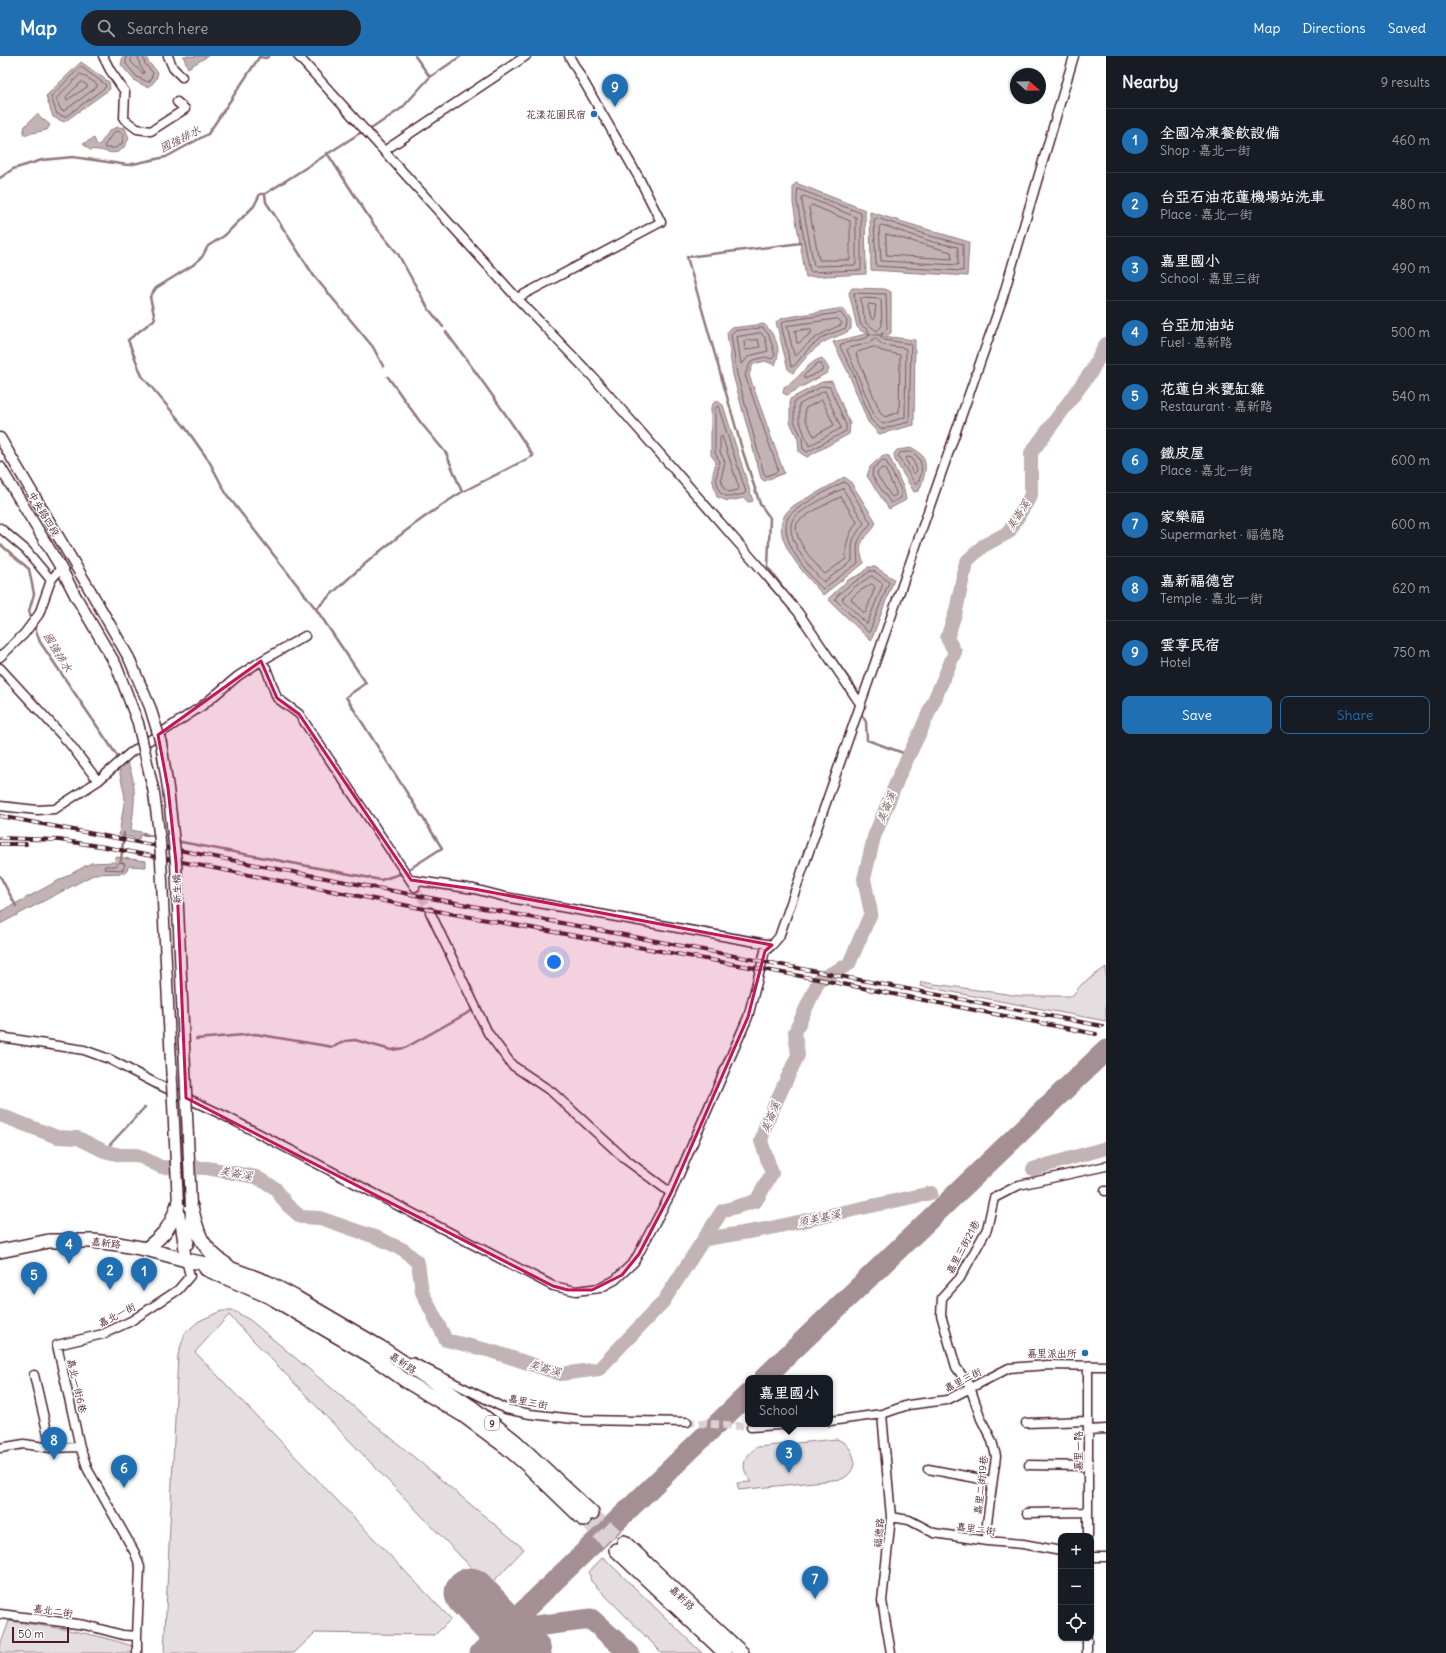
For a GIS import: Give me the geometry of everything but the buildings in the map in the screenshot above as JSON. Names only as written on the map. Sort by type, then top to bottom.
[{"type":"main road","points":[[146,1249],[166,1232],[172,1222],[178,1204]]},
{"type":"main road","points":[[191,1206],[198,1234],[204,1246],[214,1256],[232,1269]]},
{"type":"main road","name":"嘉新路","points":[[0,1251],[49,1242],[93,1241],[146,1249],[186,1260],[270,1297],[371,1356],[406,1381],[464,1416],[517,1457],[588,1516],[515,1441],[479,1413],[380,1347],[267,1282],[232,1269],[186,1260]]},
{"type":"main road","name":"嘉新路","points":[[725,1653],[620,1546],[742,1653]]},
{"type":"street","points":[[103,56],[110,70],[125,92],[124,119],[137,129],[151,131],[185,109],[177,102]]},
{"type":"street","points":[[168,56],[173,68],[182,77]]},
{"type":"street","points":[[298,56],[517,298],[592,376],[798,612],[861,704]]},
{"type":"street","points":[[384,151],[526,56]]},
{"type":"street","points":[[517,298],[661,222],[639,178],[569,56]]},
{"type":"street","points":[[0,1037],[84,1050],[109,1060],[225,1116],[553,1286],[568,1290],[584,1291],[600,1288],[622,1275],[634,1262],[671,1193],[748,1017],[765,951],[778,937],[1002,300],[1074,56]]},
{"type":"street","name":"中央路四段","points":[[0,438],[90,590]]},
{"type":"street","name":"中央路四段","points":[[0,466],[61,568],[75,595]]},
{"type":"street","points":[[0,528],[26,550],[52,580]]},
{"type":"street","points":[[0,657],[24,634],[39,614],[52,580],[61,568]]},
{"type":"street","name":"新生橋","points":[[90,590],[129,658],[150,707],[161,743],[167,780],[176,862],[191,1206]]},
{"type":"street","name":"新生橋","points":[[75,595],[116,665],[138,723],[154,793],[160,842],[178,1204]]},
{"type":"street","points":[[0,806],[37,810],[55,809],[98,781],[130,753],[202,706],[238,676],[305,636]]},
{"type":"street","points":[[261,661],[266,668],[277,698],[299,714],[409,878],[474,889],[505,897],[772,945]]},
{"type":"street","points":[[0,668],[69,743],[98,781]]},
{"type":"street","points":[[430,912],[488,1033],[512,1065],[552,1092],[625,1159],[671,1193]]},
{"type":"street","name":"嘉里三街21巷","points":[[970,1388],[956,1367],[941,1315],[942,1298],[960,1278],[986,1229],[994,1198],[1019,1185],[1106,1166]]},
{"type":"street","points":[[178,1204],[186,1260]]},
{"type":"street","points":[[186,1260],[191,1206]]},
{"type":"street","name":"嘉北一街","points":[[73,1341],[103,1334],[131,1321],[178,1290],[190,1276],[186,1260]]},
{"type":"street","name":"嘉北一街6巷","points":[[73,1341],[57,1345],[80,1447]]},
{"type":"street","name":"嘉里三街","points":[[380,1347],[506,1409],[530,1414],[583,1420],[687,1422]]},
{"type":"street","name":"嘉里三街","points":[[833,1421],[882,1414],[908,1405],[947,1400],[1008,1368],[1048,1365],[1106,1366]]},
{"type":"street","name":"嘉里一路","points":[[1088,1366],[1088,1533]]},
{"type":"street","points":[[34,1375],[51,1448]]},
{"type":"street","name":"嘉里二街19巷","points":[[970,1388],[992,1441],[996,1456],[992,1481],[987,1541]]},
{"type":"street","name":"福德路","points":[[882,1414],[891,1517],[882,1602],[891,1653]]},
{"type":"street","points":[[1026,1423],[1088,1425],[1106,1429]]},
{"type":"street","points":[[0,1448],[24,1444],[51,1448],[80,1447],[88,1470],[135,1553],[140,1567],[137,1653]]},
{"type":"street","points":[[1029,1465],[1088,1466]]},
{"type":"street","points":[[928,1469],[992,1481]]},
{"type":"street","points":[[1027,1513],[1087,1512]]},
{"type":"street","name":"嘉里二街","points":[[891,1517],[909,1520],[934,1533],[987,1541],[1022,1544],[1058,1550]]},
{"type":"street","points":[[1094,1558],[1106,1557]]},
{"type":"street","name":"嘉北二街","points":[[0,1614],[85,1625],[123,1635],[137,1636]]},
{"type":"street","points":[[1087,1641],[1088,1653]]},
{"type":"highlighted area","points":[[261,661],[277,698],[299,714],[411,880],[474,889],[772,945],[765,951],[748,1017],[671,1193],[639,1254],[622,1275],[592,1290],[568,1290],[553,1286],[186,1098],[176,862],[168,788],[158,735]]},
{"type":"shaded area","points":[[1106,967],[1106,1021],[920,986],[921,982],[1020,996],[1072,996],[1082,984]]},
{"type":"shaded area","points":[[221,1311],[234,1311],[250,1320],[524,1549],[489,1586],[229,1315],[195,1352],[451,1619],[435,1635],[315,1633],[294,1653],[164,1653],[178,1355],[185,1333],[199,1321]]},
{"type":"shaded area","points":[[837,1439],[848,1447],[854,1458],[852,1470],[842,1479],[739,1490],[737,1483],[752,1482],[745,1472],[744,1463],[748,1455],[757,1447]]},
{"type":"shaded area","points":[[603,1557],[702,1653],[662,1653],[591,1581],[589,1572]]},
{"type":"shaded area","points":[[9,1621],[101,1637],[132,1646],[133,1653],[0,1653],[0,1646]]},
{"type":"water","points":[[123,56],[147,56],[148,62],[158,72],[153,83],[147,87],[135,81],[121,65]]},
{"type":"water","points":[[183,56],[208,56],[188,68]]},
{"type":"water","points":[[81,62],[109,82],[110,89],[64,122],[53,117],[46,96]]},
{"type":"water","points":[[37,114],[50,125],[47,130],[23,135],[25,126]]},
{"type":"water","points":[[118,127],[125,128],[129,138],[121,150],[112,153],[90,150],[83,144],[94,138],[97,145],[100,144],[110,130]]},
{"type":"water","points":[[796,183],[865,210],[866,274],[806,277],[793,203],[793,186]]},
{"type":"water","points":[[870,212],[969,242],[967,276],[871,270]]},
{"type":"water","points":[[852,288],[885,289],[891,292],[891,333],[888,335],[871,334],[863,332],[857,327],[849,293]]},
{"type":"water","points":[[843,308],[851,321],[851,329],[818,346],[793,373],[788,369],[776,322],[783,318]]},
{"type":"water","points":[[764,324],[772,333],[777,343],[777,359],[775,365],[765,361],[753,364],[749,375],[784,473],[764,481],[761,478],[733,375],[727,333],[731,328]]},
{"type":"water","points":[[866,334],[915,340],[914,425],[879,434],[868,422],[848,372],[833,342]]},
{"type":"water","points":[[822,358],[829,369],[827,373],[787,395],[783,393],[784,387],[794,380],[811,363]]},
{"type":"water","points":[[832,381],[850,424],[849,434],[807,457],[799,452],[798,439],[790,422],[790,399],[822,382]]},
{"type":"water","points":[[716,400],[723,405],[753,501],[748,502],[744,498],[728,501],[717,497],[712,478],[716,462],[711,455],[711,407]]},
{"type":"water","points":[[912,448],[922,456],[925,461],[925,473],[919,491],[914,492],[895,460],[894,454],[897,450]]},
{"type":"water","points":[[883,455],[889,456],[904,489],[906,500],[889,509],[867,476],[870,467]]},
{"type":"water","points":[[844,477],[850,481],[876,522],[861,544],[861,555],[864,563],[823,595],[799,567],[785,544],[782,533],[782,522],[787,512],[794,505]]},
{"type":"water","points":[[868,567],[875,567],[894,579],[871,641],[828,599],[848,580],[863,573]]},
{"type":"water","points":[[127,762],[134,787],[131,830],[146,833],[146,836],[140,835],[139,839],[119,835],[125,797],[119,769]]},
{"type":"water","points":[[116,857],[146,861],[146,867],[129,866],[125,873],[95,874],[0,924],[0,912],[91,863],[115,862]]},
{"type":"waterway","name":"國強排水","points":[[0,178],[13,169],[42,160],[73,157],[128,165],[166,157],[208,134],[260,56]]},
{"type":"waterway","points":[[260,57],[266,58],[269,56]]},
{"type":"waterway","points":[[371,129],[402,108],[430,77],[415,56]]},
{"type":"waterway","points":[[430,77],[461,56]]},
{"type":"waterway","points":[[176,841],[381,880],[403,873],[442,848],[346,697],[366,683],[316,609],[227,495],[209,461],[185,427],[142,376],[128,340],[155,319],[150,297],[156,288],[193,265],[202,257],[208,246],[224,236],[254,206],[260,194],[265,194],[360,133]]},
{"type":"waterway","points":[[327,153],[374,225],[398,254],[428,308],[443,327]]},
{"type":"waterway","points":[[265,194],[266,202],[314,276],[373,347],[383,366]]},
{"type":"waterway","points":[[790,597],[768,567],[770,518],[760,504],[742,449],[687,257],[801,243]]},
{"type":"waterway","points":[[446,332],[491,393],[533,456],[462,492]]},
{"type":"waterway","name":"美崙溪","points":[[0,1115],[57,1137],[78,1138],[104,1151],[120,1155],[137,1155],[161,1167],[207,1168],[256,1177],[275,1188],[287,1205],[301,1217],[320,1218],[378,1238],[404,1250],[418,1263],[422,1292],[446,1340],[491,1351],[561,1374],[599,1369],[663,1302],[722,1211],[756,1201],[772,1173],[761,1141],[767,1121],[798,1055],[795,1032],[819,980],[849,964],[871,913],[864,879],[874,837],[899,776],[922,728],[955,652],[947,638],[956,611],[966,562],[983,546],[1009,532],[1031,495],[1031,453],[1091,372],[1106,344]]},
{"type":"waterway","points":[[316,609],[386,546],[423,518],[462,492],[446,453],[421,423],[388,377]]},
{"type":"waterway","name":"國強排水","points":[[0,544],[29,569],[34,594],[29,611],[32,620]]},
{"type":"waterway","name":"國強排水","points":[[34,625],[40,642],[120,760]]},
{"type":"waterway","points":[[827,648],[857,690],[858,694]]},
{"type":"waterway","points":[[862,715],[866,722],[867,740],[909,755]]},
{"type":"waterway","name":"國強排水","points":[[121,860],[124,833]]},
{"type":"waterway","points":[[143,834],[158,837]]},
{"type":"waterway","points":[[0,876],[16,906]]},
{"type":"waterway","points":[[196,1039],[255,1034],[333,1047],[345,1041],[355,1040],[391,1050],[405,1048],[471,1011]]},
{"type":"waterway","points":[[104,1151],[145,1107]]},
{"type":"waterway","name":"須美基溪","points":[[1033,1169],[1106,1148]]},
{"type":"waterway","name":"須美基溪","points":[[706,1239],[766,1229],[931,1193]]},
{"type":"taxiway","points":[[767,1375],[1106,1050]]},
{"type":"taxiway","points":[[480,1653],[745,1397]]},
{"type":"taxiway","points":[[504,1630],[591,1619],[629,1653]]},
{"type":"runway","points":[[470,1593],[526,1653]]},
{"type":"tunnel","points":[[415,887],[430,912]]},
{"type":"tunnel","points":[[687,1422],[745,1427]]},
{"type":"tunnel","points":[[592,1513],[624,1542]]},
{"type":"tunnel","points":[[584,1520],[616,1550]]},
{"type":"railway","points":[[0,816],[1102,1026]]},
{"type":"railway","points":[[0,838],[59,840],[105,847],[420,908],[817,979],[1096,1034]]},
{"type":"railway","points":[[0,844],[26,844]]},
{"type":"place","name":"雲享民宿","points":[[615,107]]},
{"type":"place","name":"花漾花園民宿","points":[[594,114]]},
{"type":"place","name":"台亞加油站","points":[[69,1264]]},
{"type":"place","name":"台亞石油花蓮機場站洗車","points":[[110,1290]]},
{"type":"place","name":"全國冷凍餐飲設備","points":[[144,1291]]},
{"type":"place","name":"花蓮白米甕缸雞","points":[[34,1295]]},
{"type":"place","name":"嘉里派出所","points":[[1085,1353]]},
{"type":"place","name":"嘉新福德宮","points":[[54,1460]]},
{"type":"place","name":"嘉里國小","points":[[789,1473]]},
{"type":"place","name":"鐵皮屋","points":[[124,1488]]},
{"type":"place","name":"家樂福","points":[[815,1599]]}]
